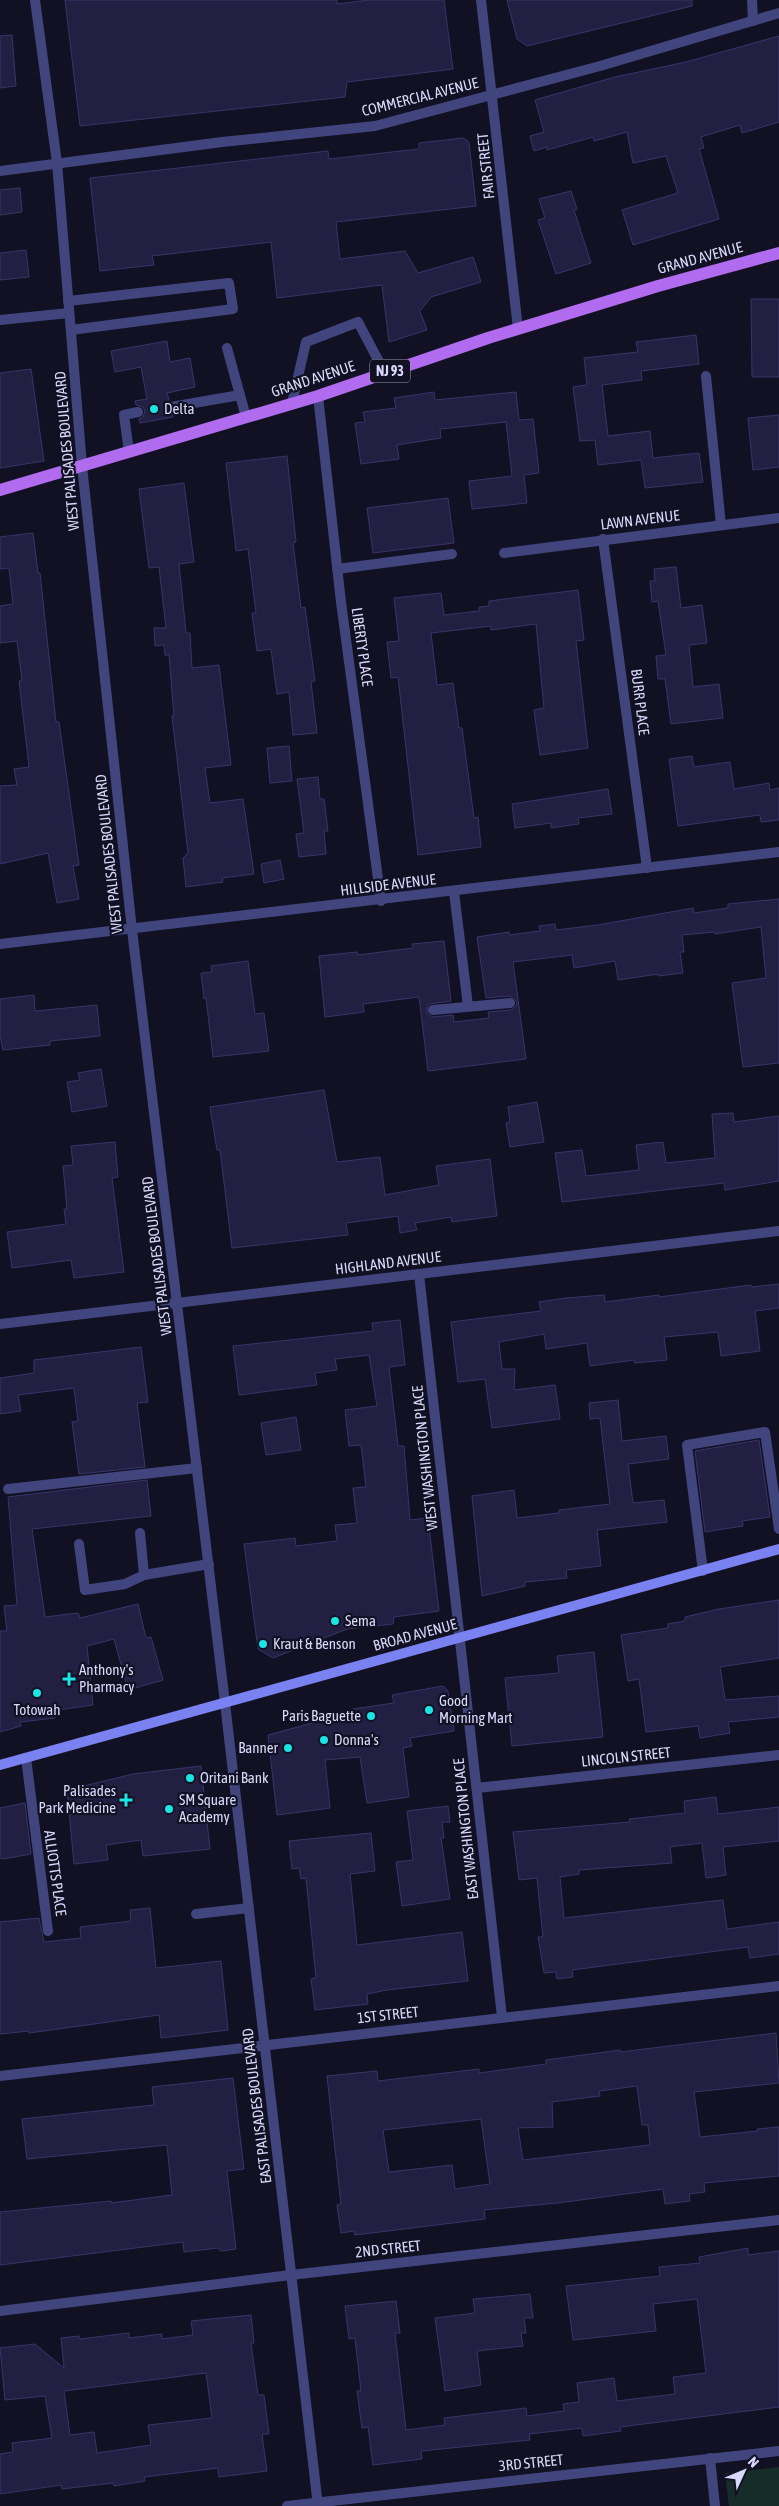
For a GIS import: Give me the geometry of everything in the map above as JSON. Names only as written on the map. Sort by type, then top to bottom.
[{"type":"main road","name":"GRAND AVENUE","points":[[0,490],[318,396],[518,329],[658,286],[779,253]]},
{"type":"main road","name":"BROAD AVENUE","points":[[0,1765],[779,1550]]},
{"type":"street","name":"WEST PALISADES BOULEVARD","points":[[35,0],[57,163],[82,466],[132,930],[225,1703]]},
{"type":"street","name":"FAIR STREET","points":[[482,0],[518,329]]},
{"type":"street","points":[[752,0],[753,21]]},
{"type":"street","name":"COMMERCIAL AVENUE","points":[[0,171],[375,126],[779,13]]},
{"type":"street","points":[[68,301],[229,283],[233,309],[71,330]]},
{"type":"street","points":[[0,320],[70,313]]},
{"type":"street","points":[[292,404],[306,342],[358,322],[385,373]]},
{"type":"street","points":[[227,348],[246,417]]},
{"type":"street","points":[[706,376],[721,525]]},
{"type":"street","points":[[171,407],[240,395]]},
{"type":"street","name":"LIBERTY PLACE","points":[[318,396],[337,569],[381,901]]},
{"type":"street","points":[[129,452],[124,415],[138,412]]},
{"type":"street","name":"LAWN AVENUE","points":[[504,553],[779,518]]},
{"type":"street","name":"BURR PLACE","points":[[603,539],[647,868]]},
{"type":"street","points":[[337,569],[452,554]]},
{"type":"street","name":"HILLSIDE AVENUE","points":[[0,944],[381,901],[779,852]]},
{"type":"street","points":[[454,892],[468,1006]]},
{"type":"street","points":[[433,1010],[510,1002]]},
{"type":"street","name":"HIGHLAND AVENUE","points":[[0,1324],[779,1231]]},
{"type":"street","name":"WEST WASHINGTON PLACE","points":[[419,1274],[460,1638]]},
{"type":"street","points":[[703,1570],[686,1445],[765,1432],[779,1529]]},
{"type":"street","points":[[8,1489],[197,1468]]},
{"type":"street","points":[[140,1533],[144,1575]]},
{"type":"street","points":[[79,1544],[85,1590],[125,1584],[144,1575],[209,1564]]},
{"type":"street","name":"EAST WASHINGTON PLACE","points":[[460,1638],[502,2017]]},
{"type":"street","name":"EAST PALISADES BOULEVARD","points":[[225,1703],[318,2504]]},
{"type":"street","name":"LINCOLN STREET","points":[[477,1788],[779,1755]]},
{"type":"street","name":"ALLIOTTS PLACE","points":[[26,1758],[48,1932]]},
{"type":"street","points":[[196,1914],[249,1908]]},
{"type":"street","name":"1ST STREET","points":[[0,2076],[779,1986]]},
{"type":"street","name":"2ND STREET","points":[[0,2311],[292,2275],[779,2220]]},
{"type":"street","name":"3RD STREET","points":[[287,2506],[779,2451]]},
{"type":"street","points":[[710,2458],[715,2506]]},
{"type":"green space","points":[[779,2467],[779,2506],[729,2506],[725,2473]]},
{"type":"building","points":[[65,0],[337,0],[337,4],[369,0],[444,0],[453,69],[347,82],[345,97],[80,126]]},
{"type":"building","points":[[507,0],[692,0],[692,6],[527,46],[517,39]]},
{"type":"building","points":[[12,35],[16,86],[0,88],[0,36]]},
{"type":"building","points":[[779,36],[779,122],[742,133],[740,125],[701,137],[704,148],[699,149],[719,219],[633,245],[622,210],[678,193],[666,156],[633,163],[627,132],[594,141],[593,137],[547,150],[547,147],[534,151],[530,136],[544,132],[535,100],[615,77],[686,62]]},
{"type":"building","points":[[463,138],[469,142],[476,206],[336,222],[340,259],[405,251],[418,273],[473,257],[481,282],[431,297],[420,311],[427,330],[389,342],[382,285],[277,298],[271,242],[152,256],[154,265],[100,271],[90,178],[328,151],[329,159],[419,149],[419,143]]},
{"type":"building","points":[[20,188],[22,212],[0,215],[0,190]]},
{"type":"building","points":[[571,191],[577,209],[574,210],[591,263],[556,274],[538,220],[545,218],[539,199]]},
{"type":"building","points":[[26,250],[29,277],[0,280],[0,253]]},
{"type":"building","points":[[751,299],[779,299],[779,377],[752,377]]},
{"type":"building","points":[[696,335],[699,364],[641,371],[642,380],[602,385],[608,436],[650,431],[653,458],[699,453],[703,482],[645,488],[641,460],[598,465],[595,440],[580,441],[573,387],[587,385],[584,358],[638,352],[636,342]]},
{"type":"building","points":[[167,341],[170,362],[190,358],[195,387],[167,393],[169,400],[165,404],[164,409],[172,414],[173,417],[140,423],[139,419],[143,417],[145,411],[143,407],[136,405],[135,401],[147,399],[141,367],[115,372],[111,351]]},
{"type":"building","points":[[31,369],[44,461],[0,468],[0,373]]},
{"type":"building","points":[[434,392],[435,400],[516,392],[519,420],[533,419],[539,473],[524,475],[527,503],[472,509],[469,481],[512,476],[506,422],[440,429],[441,438],[397,445],[399,459],[361,464],[355,423],[365,422],[363,412],[396,408],[394,398]]},
{"type":"building","points":[[779,415],[779,467],[753,470],[748,418]]},
{"type":"building","points":[[287,456],[296,542],[293,543],[301,608],[305,607],[315,681],[311,682],[317,733],[293,735],[289,692],[277,694],[271,649],[257,651],[252,613],[256,613],[248,549],[236,551],[226,463]]},
{"type":"building","points":[[184,483],[194,562],[179,564],[186,633],[190,633],[192,668],[219,665],[231,765],[205,768],[210,803],[243,799],[254,874],[222,878],[223,882],[186,887],[183,858],[188,853],[172,716],[174,716],[169,655],[165,655],[164,645],[155,646],[154,628],[166,628],[159,567],[149,568],[139,489]]},
{"type":"building","points":[[448,498],[454,543],[373,553],[367,508]]},
{"type":"building","points":[[33,533],[38,573],[40,573],[56,722],[59,722],[79,865],[73,866],[79,899],[57,903],[48,853],[0,864],[0,786],[17,785],[14,769],[29,767],[19,681],[22,680],[17,641],[0,643],[0,606],[13,604],[9,568],[0,569],[0,537]]},
{"type":"building","points":[[676,567],[681,608],[702,605],[707,643],[689,645],[693,687],[719,684],[723,718],[671,724],[665,679],[658,679],[656,656],[666,655],[658,601],[652,602],[650,581],[655,581],[654,569]]},
{"type":"building","points":[[578,590],[584,640],[576,641],[588,748],[540,755],[534,710],[544,708],[536,624],[491,630],[491,626],[431,633],[437,685],[453,683],[459,728],[462,728],[474,818],[478,817],[481,847],[418,855],[398,677],[391,678],[387,642],[399,641],[394,598],[441,593],[444,615],[479,611],[479,607],[489,606],[489,601]]},
{"type":"building","points":[[289,746],[292,781],[270,783],[267,748]]},
{"type":"building","points":[[692,756],[694,767],[730,762],[734,789],[769,783],[770,790],[779,788],[779,820],[761,822],[760,815],[678,826],[669,759]]},
{"type":"building","points":[[318,777],[320,799],[324,799],[328,831],[324,831],[326,854],[299,857],[296,834],[304,833],[297,779]]},
{"type":"building","points":[[608,789],[612,814],[578,818],[579,824],[551,828],[551,823],[515,828],[512,804]]},
{"type":"building","points":[[280,860],[284,879],[264,883],[261,864]]},
{"type":"building","points":[[779,899],[779,1063],[743,1067],[732,983],[766,978],[761,927],[715,934],[714,932],[682,935],[684,952],[680,952],[683,973],[658,976],[658,974],[618,980],[615,961],[574,968],[572,955],[513,962],[526,1059],[428,1071],[419,997],[363,1004],[364,1012],[325,1017],[319,956],[357,952],[358,955],[413,948],[412,944],[444,941],[451,1001],[429,1004],[427,1014],[433,1017],[453,1015],[454,1022],[489,1018],[488,1012],[511,1010],[516,1006],[517,1002],[510,996],[486,998],[477,937],[509,932],[509,935],[540,931],[539,926],[555,924],[556,930],[598,925],[693,908],[694,913],[728,908],[728,904]]},
{"type":"building","points":[[248,961],[255,1014],[264,1013],[269,1051],[213,1057],[201,973],[212,972],[211,966]]},
{"type":"building","points":[[34,995],[35,1011],[97,1005],[100,1036],[50,1041],[50,1045],[3,1050],[0,1035],[0,999]]},
{"type":"building","points":[[101,1069],[107,1106],[72,1112],[67,1082],[80,1080],[78,1073]]},
{"type":"building","points":[[324,1090],[337,1162],[380,1157],[385,1195],[439,1185],[436,1166],[490,1159],[497,1216],[452,1222],[451,1217],[415,1223],[417,1230],[400,1233],[398,1216],[346,1223],[348,1235],[232,1248],[220,1150],[217,1150],[210,1107]]},
{"type":"building","points":[[537,1102],[544,1142],[510,1147],[506,1123],[510,1122],[508,1107]]},
{"type":"building","points":[[733,1113],[734,1122],[779,1116],[779,1181],[725,1190],[724,1183],[562,1202],[555,1153],[582,1150],[586,1176],[639,1170],[636,1145],[663,1142],[666,1163],[715,1158],[712,1114]]},
{"type":"building","points":[[115,1142],[118,1177],[112,1178],[124,1272],[74,1278],[71,1260],[12,1268],[7,1232],[66,1224],[64,1209],[67,1209],[63,1166],[73,1165],[71,1146]]},
{"type":"building","points":[[779,1284],[779,1308],[755,1311],[760,1351],[721,1356],[718,1332],[664,1337],[667,1360],[635,1363],[634,1360],[590,1366],[587,1343],[546,1349],[544,1334],[499,1342],[502,1369],[515,1369],[514,1390],[555,1385],[560,1419],[492,1428],[485,1379],[458,1382],[451,1322],[541,1311],[539,1302],[566,1298],[604,1295],[605,1302],[751,1285],[752,1287]]},
{"type":"building","points":[[400,1320],[405,1365],[389,1367],[398,1446],[404,1446],[410,1520],[428,1518],[439,1611],[394,1617],[393,1624],[347,1629],[273,1658],[258,1649],[244,1544],[295,1538],[296,1546],[337,1541],[335,1525],[357,1523],[353,1488],[366,1487],[361,1445],[349,1446],[345,1410],[377,1406],[369,1355],[335,1359],[337,1370],[315,1373],[317,1385],[239,1395],[233,1346],[373,1331],[372,1323]]},
{"type":"building","points":[[141,1347],[148,1402],[137,1403],[145,1467],[79,1474],[72,1422],[78,1421],[74,1388],[18,1395],[21,1411],[0,1414],[0,1378],[34,1373],[34,1360]]},
{"type":"building","points":[[618,1400],[622,1441],[666,1436],[669,1459],[628,1464],[633,1503],[664,1500],[667,1522],[597,1530],[601,1566],[566,1570],[567,1578],[525,1582],[525,1586],[482,1596],[472,1496],[514,1490],[517,1518],[559,1513],[559,1510],[610,1504],[600,1418],[590,1419],[589,1403]]},
{"type":"building","points":[[296,1417],[301,1450],[266,1455],[261,1423]]},
{"type":"building","points":[[759,1440],[770,1517],[742,1521],[743,1526],[705,1532],[695,1451]]},
{"type":"building","points":[[147,1480],[151,1516],[32,1529],[45,1617],[78,1613],[80,1618],[138,1604],[146,1638],[151,1637],[163,1680],[128,1690],[114,1639],[87,1646],[93,1705],[58,1710],[55,1718],[20,1722],[21,1726],[0,1732],[0,1631],[7,1631],[4,1606],[17,1605],[8,1497]]},
{"type":"building","points":[[779,1600],[779,1658],[720,1667],[725,1700],[779,1696],[779,1717],[728,1722],[730,1733],[700,1738],[698,1726],[646,1732],[639,1679],[628,1681],[621,1635],[668,1628],[668,1624],[685,1621],[685,1617],[719,1609]]},
{"type":"building","points":[[594,1652],[603,1737],[512,1746],[505,1678],[559,1673],[557,1656]]},
{"type":"building","points":[[443,1686],[448,1691],[454,1731],[410,1738],[412,1746],[403,1748],[409,1797],[367,1803],[360,1757],[325,1760],[330,1808],[277,1815],[268,1735],[338,1716],[353,1709],[394,1703],[392,1695]]},
{"type":"building","points":[[201,1766],[210,1849],[143,1856],[141,1840],[106,1845],[108,1860],[74,1864],[67,1790],[133,1774]]},
{"type":"building","points":[[716,1797],[718,1814],[779,1807],[779,1841],[723,1847],[726,1875],[706,1878],[702,1843],[670,1847],[672,1863],[579,1870],[579,1874],[560,1877],[564,1918],[723,1900],[727,1929],[779,1922],[779,1954],[750,1958],[748,1947],[572,1970],[573,1977],[557,1979],[556,1972],[544,1973],[538,1937],[543,1937],[537,1878],[519,1880],[513,1832],[630,1822],[629,1819],[685,1813],[684,1801]]},
{"type":"building","points":[[25,1803],[31,1854],[0,1858],[0,1808]]},
{"type":"building","points":[[448,1806],[450,1822],[442,1822],[444,1838],[441,1838],[450,1899],[402,1906],[396,1862],[413,1860],[407,1811]]},
{"type":"building","points":[[371,1833],[375,1871],[350,1874],[357,1945],[462,1932],[468,1981],[387,1990],[367,1994],[368,2004],[315,2010],[311,1979],[316,1978],[306,1878],[301,1879],[299,1868],[292,1869],[289,1841]]},
{"type":"building","points":[[150,1908],[156,1968],[221,1961],[228,2030],[161,2038],[159,2015],[29,2033],[29,2031],[0,2034],[0,1922],[39,1918],[44,1942],[81,1938],[80,1927],[131,1921],[130,1910]]},
{"type":"building","points":[[776,2033],[779,2083],[694,2092],[700,2137],[779,2127],[779,2176],[704,2183],[705,2192],[689,2194],[690,2201],[665,2204],[663,2189],[558,2203],[484,2210],[485,2219],[355,2235],[354,2231],[341,2233],[337,2205],[341,2204],[327,2076],[377,2071],[378,2081],[479,2069],[479,2073],[546,2064],[546,2060],[620,2050],[620,2052]],"holes":[[[637,2086],[642,2125],[648,2125],[650,2145],[523,2160],[518,2128],[553,2127],[552,2102],[600,2096],[599,2091]],[[481,2119],[490,2184],[455,2189],[452,2165],[389,2172],[383,2130]]]},
{"type":"building","points":[[233,2078],[244,2169],[227,2171],[236,2249],[221,2251],[218,2248],[184,2252],[183,2242],[0,2265],[0,2212],[111,2201],[111,2203],[172,2195],[167,2145],[27,2159],[22,2119],[154,2105],[152,2087]]},
{"type":"building","points":[[748,2248],[748,2255],[779,2251],[779,2407],[620,2427],[621,2431],[583,2436],[582,2428],[529,2434],[530,2440],[421,2451],[422,2459],[373,2465],[368,2427],[362,2428],[357,2391],[361,2391],[355,2338],[349,2339],[345,2306],[396,2301],[400,2333],[395,2333],[406,2430],[445,2425],[444,2418],[526,2408],[527,2416],[564,2411],[563,2404],[579,2402],[577,2383],[614,2378],[617,2401],[675,2394],[673,2377],[706,2373],[697,2299],[653,2304],[656,2331],[573,2340],[566,2286],[660,2276],[659,2267],[700,2263],[699,2257]]},
{"type":"building","points":[[530,2294],[533,2318],[524,2318],[526,2333],[521,2333],[523,2346],[477,2351],[481,2385],[445,2391],[435,2318],[475,2313],[473,2299]]},
{"type":"building","points":[[251,2315],[254,2343],[251,2343],[258,2395],[264,2395],[269,2434],[262,2434],[267,2471],[219,2477],[218,2468],[144,2477],[145,2481],[114,2486],[113,2483],[62,2489],[61,2485],[0,2494],[0,2454],[13,2452],[12,2443],[52,2438],[45,2396],[5,2400],[0,2348],[35,2344],[64,2368],[61,2338],[79,2336],[80,2339],[129,2333],[129,2338],[162,2334],[162,2339],[193,2335],[191,2321]],"holes":[[[206,2373],[212,2418],[148,2425],[151,2445],[97,2453],[94,2432],[70,2435],[64,2391]]]},
{"type":"place","name":"Delta","points":[[154,409]]},
{"type":"place","name":"Sema","points":[[335,1621]]},
{"type":"place","name":"Kraut & Benson","points":[[263,1644]]},
{"type":"place","name":"Anthony's Pharmacy","points":[[69,1679]]},
{"type":"place","name":"Totowah","points":[[37,1693]]},
{"type":"place","name":"Good Morning Mart","points":[[429,1710]]},
{"type":"place","name":"Paris Baguette","points":[[371,1716]]},
{"type":"place","name":"Donna's","points":[[324,1740]]},
{"type":"place","name":"Banner","points":[[288,1748]]},
{"type":"place","name":"Oritani Bank","points":[[190,1778]]},
{"type":"place","name":"Palisades Park Medicine","points":[[126,1800]]},
{"type":"place","name":"SM Square Academy","points":[[169,1809]]}]
